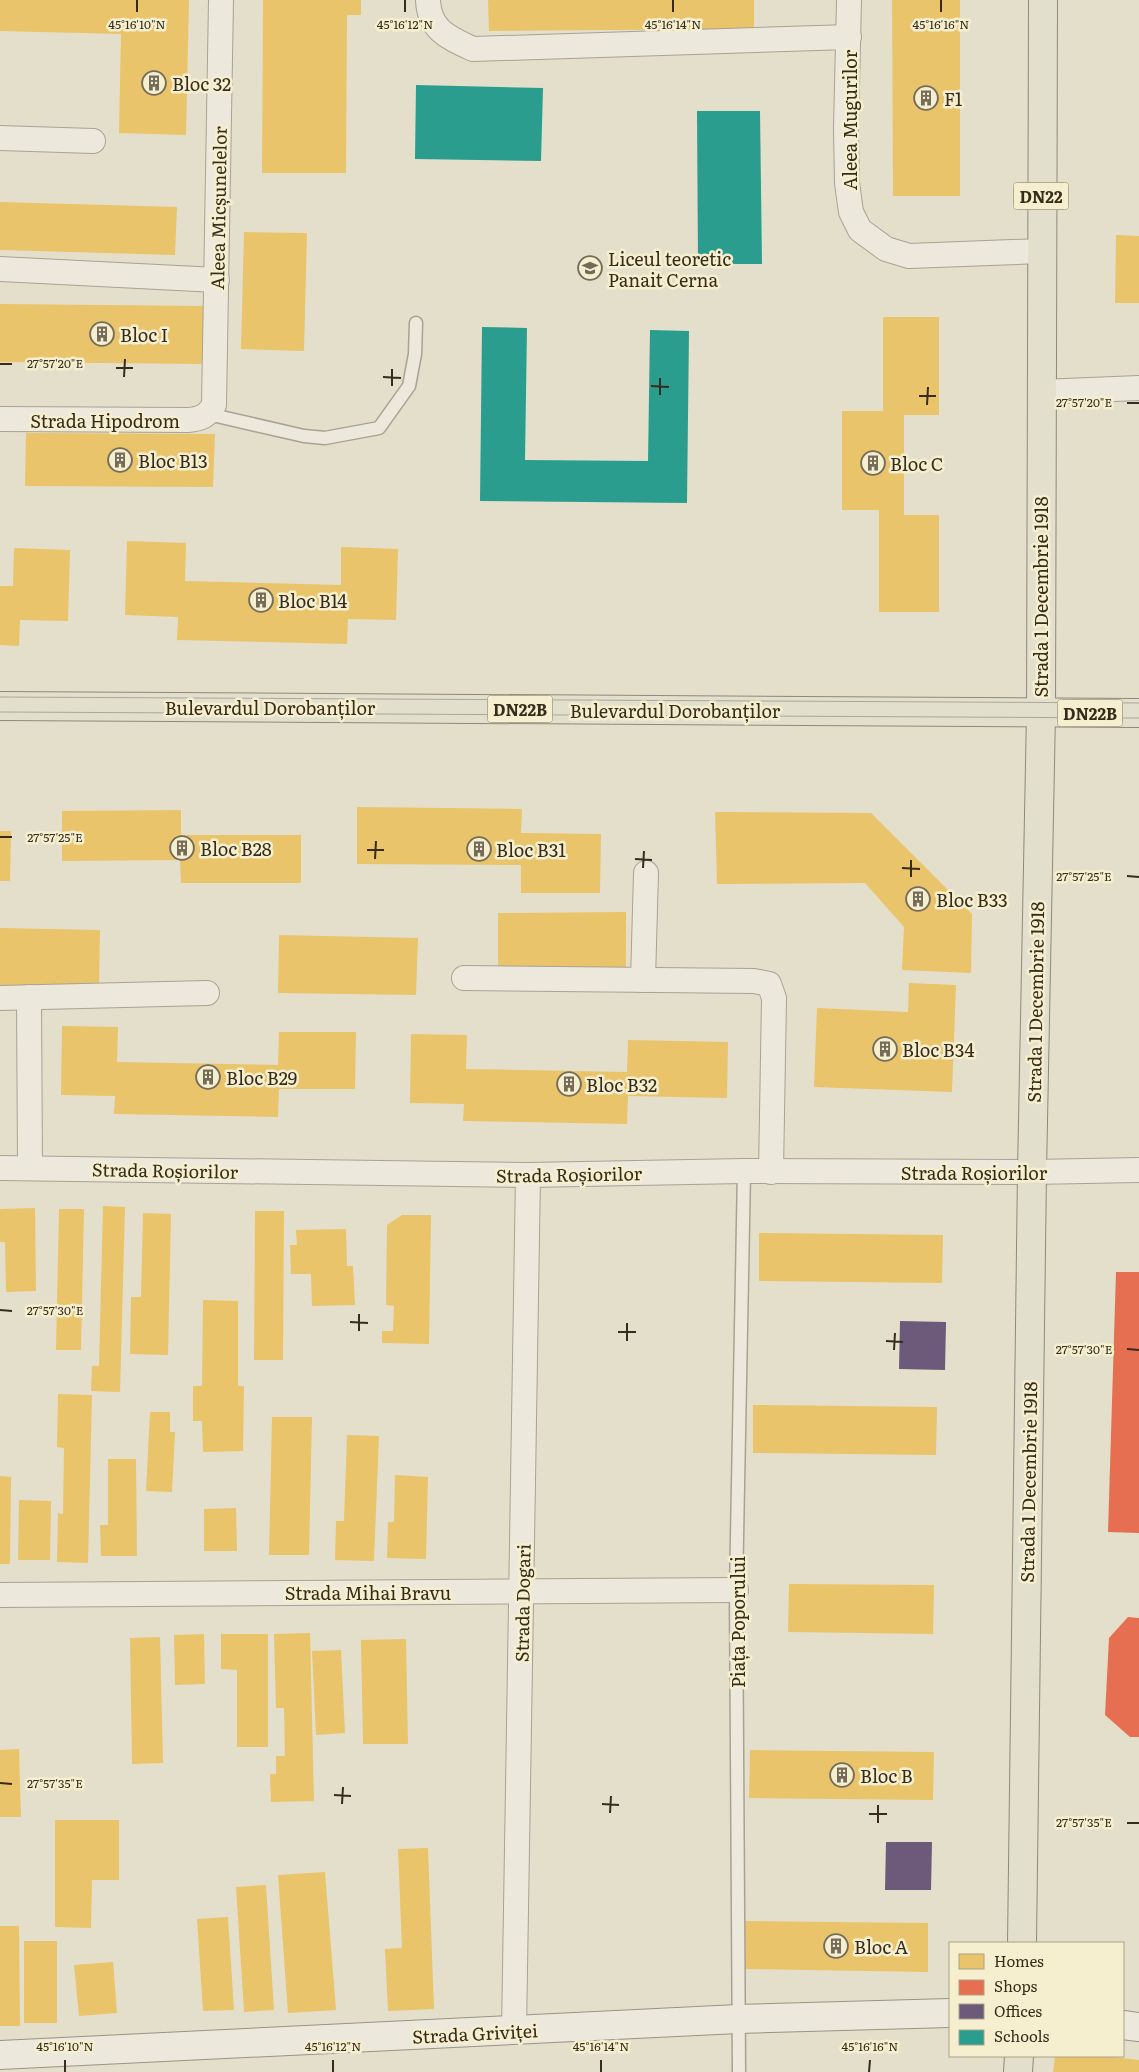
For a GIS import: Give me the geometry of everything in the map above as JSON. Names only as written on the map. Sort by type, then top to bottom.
[{"type":"main road","name":"Strada 1 Decembrie 1918","points":[[1022,1942],[1040,713],[1043,0]]},
{"type":"main road","name":"Bulevardul Dorobanților","points":[[0,706],[1139,713]]},
{"type":"main road","name":"Strada Griviței","points":[[0,2055],[738,2019],[949,2013]]},
{"type":"main road","points":[[1124,2025],[1139,2027]]},
{"type":"main road","points":[[1018,2072],[1019,2057]]},
{"type":"street","name":"Aleea Micșunelelor","points":[[208,414],[214,405],[215,392],[221,0]]},
{"type":"street","points":[[428,0],[429,14],[445,35],[473,50],[849,37]]},
{"type":"street","name":"Aleea Mugurilor","points":[[849,0],[846,129],[847,184],[851,212],[860,230],[886,249],[909,256],[1041,251]]},
{"type":"street","points":[[0,138],[93,141]]},
{"type":"street","points":[[0,269],[216,280]]},
{"type":"street","points":[[1040,392],[1139,388]]},
{"type":"street","name":"Strada Hipodrom","points":[[0,419],[188,420],[200,419],[208,414]]},
{"type":"street","points":[[643,980],[646,873]]},
{"type":"street","points":[[464,978],[754,981],[769,984],[774,998],[771,1172]]},
{"type":"street","points":[[0,998],[207,993]]},
{"type":"street","points":[[29,997],[30,1168]]},
{"type":"street","name":"Strada Roșiorilor","points":[[0,1168],[528,1176],[744,1171],[1032,1172],[1139,1170]]},
{"type":"street","name":"Strada Dogari","points":[[514,2030],[528,1176]]},
{"type":"street","name":"Strada Mihai Bravu","points":[[0,1595],[736,1590]]},
{"type":"lane","points":[[208,414],[325,438],[379,428],[409,386],[415,354],[416,324]]},
{"type":"lane","name":"Piața Poporului","points":[[739,2072],[736,1590],[744,1171]]},
{"type":"building: Homes","name":"Bloc 32","points":[[0,0],[189,0],[186,135],[119,133],[121,34],[0,31]]},
{"type":"building: Homes","points":[[263,0],[361,0],[361,15],[347,15],[346,173],[262,173]]},
{"type":"building: Homes","points":[[488,0],[754,0],[754,29],[489,31]]},
{"type":"building: Homes","name":"F1","points":[[892,0],[960,0],[960,196],[893,196]]},
{"type":"building: Homes","points":[[0,202],[177,207],[175,255],[0,250]]},
{"type":"building: Homes","points":[[244,232],[307,233],[304,351],[241,349]]},
{"type":"building: Homes","points":[[1116,235],[1139,236],[1139,303],[1115,303]]},
{"type":"building: Homes","name":"Bloc I","points":[[0,304],[204,306],[203,364],[0,362]]},
{"type":"building: Homes","name":"Bloc C","points":[[883,317],[939,317],[939,415],[904,415],[904,515],[939,515],[939,612],[879,612],[879,510],[842,510],[842,411],[883,411]]},
{"type":"building: Homes","name":"Bloc B13","points":[[26,433],[215,434],[213,487],[25,486]]},
{"type":"building: Homes","name":"Bloc B14","points":[[127,541],[186,543],[185,581],[341,585],[341,547],[398,549],[396,620],[348,619],[347,644],[177,640],[178,617],[125,615]]},
{"type":"building: Homes","points":[[14,548],[70,550],[68,621],[20,620],[19,646],[0,645],[0,586],[13,586]]},
{"type":"building: Homes","name":"Bloc B31","points":[[357,807],[522,809],[521,833],[601,834],[600,893],[521,893],[521,865],[357,864]]},
{"type":"building: Homes","name":"Bloc B28","points":[[181,810],[181,835],[301,835],[301,883],[181,883],[180,860],[62,861],[62,811]]},
{"type":"building: Homes","name":"Bloc B33","points":[[715,812],[871,813],[972,914],[971,973],[902,970],[904,927],[865,883],[717,884]]},
{"type":"building: Homes","points":[[0,831],[11,831],[10,881],[0,881]]},
{"type":"building: Homes","points":[[626,912],[626,970],[498,971],[498,913]]},
{"type":"building: Homes","points":[[0,928],[100,930],[99,987],[0,985]]},
{"type":"building: Homes","points":[[279,935],[418,938],[416,995],[278,993]]},
{"type":"building: Homes","name":"Bloc B34","points":[[909,983],[956,985],[952,1092],[814,1087],[817,1008],[908,1012]]},
{"type":"building: Homes","name":"Bloc B29","points":[[62,1026],[118,1027],[117,1062],[278,1065],[279,1032],[356,1032],[355,1089],[279,1089],[278,1117],[114,1114],[115,1096],[61,1095]]},
{"type":"building: Homes","name":"Bloc B32","points":[[411,1034],[467,1035],[466,1069],[627,1072],[628,1040],[728,1042],[727,1098],[628,1096],[627,1124],[463,1121],[464,1104],[410,1103]]},
{"type":"building: Homes","points":[[103,1206],[125,1207],[120,1392],[91,1391],[92,1366],[99,1366]]},
{"type":"building: Homes","points":[[35,1208],[36,1291],[6,1292],[5,1242],[0,1242],[0,1209]]},
{"type":"building: Homes","points":[[59,1209],[84,1209],[81,1350],[56,1350]]},
{"type":"building: Homes","points":[[255,1211],[284,1211],[283,1360],[254,1360]]},
{"type":"building: Homes","points":[[143,1213],[171,1214],[168,1355],[130,1354],[131,1297],[141,1297]]},
{"type":"building: Homes","points":[[402,1215],[431,1215],[429,1344],[382,1343],[382,1331],[393,1331],[394,1306],[386,1305],[387,1225]]},
{"type":"building: Homes","points":[[346,1229],[347,1266],[353,1266],[355,1305],[312,1306],[311,1274],[291,1274],[290,1245],[297,1245],[296,1230]]},
{"type":"building: Homes","points":[[759,1233],[943,1235],[942,1283],[759,1281]]},
{"type":"building: Homes","points":[[203,1300],[238,1301],[238,1386],[244,1386],[243,1451],[203,1452],[202,1421],[193,1421],[193,1386],[202,1386]]},
{"type":"building: Homes","points":[[58,1394],[92,1395],[88,1563],[57,1562],[58,1513],[63,1514],[64,1448],[57,1447]]},
{"type":"building: Homes","points":[[753,1405],[937,1407],[936,1455],[753,1453]]},
{"type":"building: Homes","points":[[150,1412],[170,1412],[170,1432],[175,1432],[172,1492],[146,1491]]},
{"type":"building: Homes","points":[[272,1417],[312,1417],[309,1555],[269,1555]]},
{"type":"building: Homes","points":[[347,1435],[379,1436],[374,1561],[335,1560],[336,1521],[344,1521]]},
{"type":"building: Homes","points":[[108,1459],[136,1459],[137,1556],[101,1556],[100,1525],[108,1525]]},
{"type":"building: Homes","points":[[395,1475],[428,1477],[426,1559],[387,1558],[388,1522],[394,1522]]},
{"type":"building: Homes","points":[[0,1476],[11,1477],[10,1564],[0,1564]]},
{"type":"building: Homes","points":[[19,1500],[51,1501],[50,1560],[18,1560]]},
{"type":"building: Homes","points":[[236,1508],[237,1551],[204,1551],[204,1509]]},
{"type":"building: Homes","points":[[789,1584],[934,1585],[933,1634],[788,1632]]},
{"type":"building: Homes","points":[[310,1633],[314,1801],[271,1802],[270,1774],[276,1774],[276,1756],[285,1756],[284,1708],[276,1708],[274,1634]]},
{"type":"building: Homes","points":[[204,1634],[205,1684],[175,1685],[174,1635]]},
{"type":"building: Homes","points":[[221,1634],[268,1634],[268,1747],[237,1747],[237,1670],[221,1669]]},
{"type":"building: Homes","points":[[160,1637],[163,1763],[132,1764],[130,1638]]},
{"type":"building: Homes","points":[[406,1639],[408,1744],[363,1744],[361,1640]]},
{"type":"building: Homes","points":[[341,1650],[345,1733],[316,1735],[312,1651]]},
{"type":"building: Homes","points":[[19,1749],[21,1817],[0,1817],[0,1750]]},
{"type":"building: Homes","name":"Bloc B","points":[[750,1750],[934,1752],[933,1800],[749,1798]]},
{"type":"building: Homes","points":[[55,1820],[119,1820],[119,1880],[92,1880],[91,1928],[55,1927]]},
{"type":"building: Homes","points":[[428,1848],[434,2009],[388,2011],[385,1949],[402,1948],[398,1849]]},
{"type":"building: Homes","points":[[325,1872],[336,2010],[288,2013],[278,1875]]},
{"type":"building: Homes","points":[[266,1885],[274,2010],[244,2012],[236,1887]]},
{"type":"building: Homes","points":[[228,1917],[234,2010],[203,2011],[197,1919]]},
{"type":"building: Homes","name":"Bloc A","points":[[745,1921],[928,1923],[928,1972],[744,1969]]},
{"type":"building: Homes","points":[[0,1926],[19,1926],[20,2026],[0,2026]]},
{"type":"building: Homes","points":[[24,1941],[57,1941],[57,2023],[24,2023]]},
{"type":"building: Homes","points":[[113,1962],[117,2013],[79,2016],[74,1965]]},
{"type":"building: Homes","points":[[1055,2057],[1112,2057],[1139,2060],[1139,2072],[1053,2072]]},
{"type":"building: Shops","points":[[1116,1272],[1139,1272],[1139,1533],[1108,1532]]},
{"type":"building: Shops","points":[[1128,1617],[1139,1618],[1139,1737],[1130,1737],[1105,1715],[1109,1638]]},
{"type":"building: Offices","points":[[900,1321],[946,1322],[945,1370],[899,1369]]},
{"type":"building: Offices","points":[[886,1842],[932,1842],[931,1890],[885,1890]]},
{"type":"building: Schools","points":[[416,85],[543,88],[541,161],[415,159]]},
{"type":"building: Schools","points":[[697,111],[760,111],[762,264],[698,264]]},
{"type":"building: Schools","points":[[482,327],[527,328],[525,460],[648,461],[650,330],[689,331],[687,503],[480,501]]},
{"type":"tram line","points":[[0,697],[1139,703]]},
{"type":"tram line","points":[[0,712],[1139,718]]},
{"type":"place","name":"Bloc 32","points":[[154,83]]},
{"type":"place","name":"F1","points":[[926,98]]},
{"type":"place","name":"Liceul teoretic Panait Cerna","points":[[590,268]]},
{"type":"place","name":"Bloc I","points":[[102,334]]},
{"type":"place","name":"Bloc B13","points":[[120,460]]},
{"type":"place","name":"Bloc C","points":[[873,463]]},
{"type":"place","name":"Bloc B14","points":[[261,600]]},
{"type":"place","name":"Bloc B28","points":[[182,848]]},
{"type":"place","name":"Bloc B31","points":[[479,849]]},
{"type":"place","name":"Bloc B33","points":[[918,899]]},
{"type":"place","name":"Bloc B34","points":[[885,1049]]},
{"type":"place","name":"Bloc B29","points":[[208,1077]]},
{"type":"place","name":"Bloc B32","points":[[569,1084]]},
{"type":"place","name":"Bloc B","points":[[842,1775]]},
{"type":"place","name":"Bloc A","points":[[836,1946]]}]
